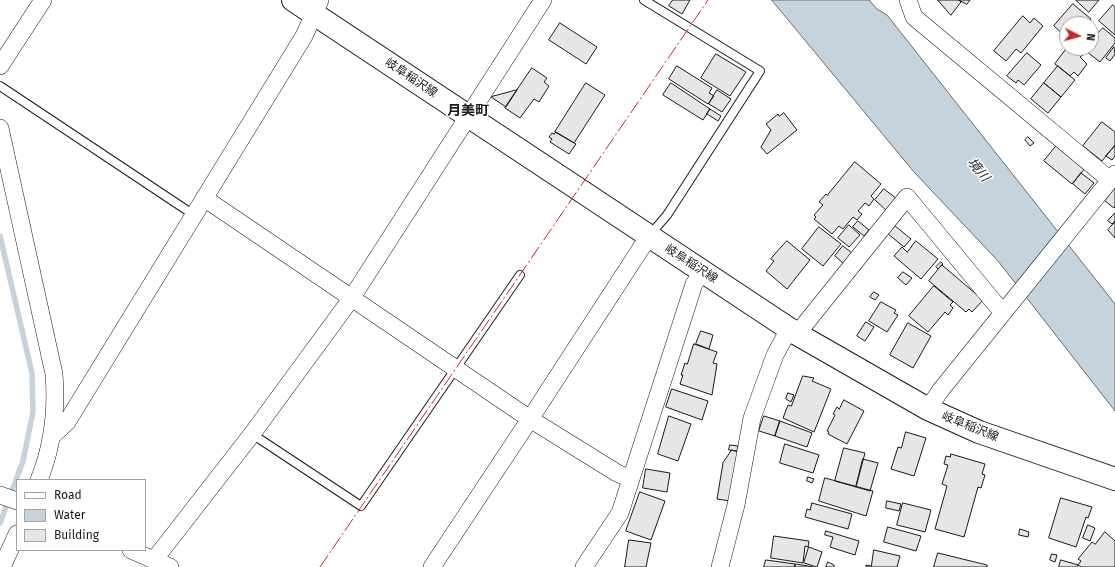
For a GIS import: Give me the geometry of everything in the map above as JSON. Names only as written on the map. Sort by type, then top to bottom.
[{"type":"main road","name":"岐阜稲沢線","points":[[293,0],[317,7],[468,116],[793,332],[928,409],[979,432],[1115,479]]},
{"type":"street","points":[[0,66],[43,0]]},
{"type":"street","points":[[154,560],[252,434],[351,299],[543,0]]},
{"type":"street","points":[[908,0],[914,17],[1112,177],[940,391],[928,409]]},
{"type":"street","points":[[52,436],[66,422],[304,36],[317,7]]},
{"type":"street","points":[[0,128],[54,374],[56,403],[52,436],[48,458],[40,479]]},
{"type":"street","points":[[720,567],[736,505],[752,418],[775,355],[907,197],[1005,310]]},
{"type":"street","points":[[204,198],[530,420],[617,473],[631,479]]},
{"type":"street","points":[[432,567],[530,420],[649,236]]},
{"type":"street","points":[[584,567],[620,513],[694,284],[703,271]]},
{"type":"street","points":[[2,567],[16,536]]},
{"type":"street","points":[[133,551],[170,567]]},
{"type":"lane","points":[[644,0],[760,71],[667,215],[649,236]]},
{"type":"lane","points":[[0,86],[194,214]]},
{"type":"lane","points":[[252,434],[361,506],[520,275]]},
{"type":"water","name":"境川","points":[[772,0],[869,0],[877,9],[887,15],[1115,304],[1115,411],[998,261],[914,172]]},
{"type":"building","points":[[673,0],[690,0],[682,14],[669,6]]},
{"type":"building","points":[[938,0],[959,0],[961,2],[951,15]]},
{"type":"building","points":[[959,0],[970,0],[967,4]]},
{"type":"building","points":[[1076,0],[1099,0],[1089,12]]},
{"type":"building","points":[[1073,4],[1087,16],[1063,16]]},
{"type":"building","points":[[1113,5],[1115,7],[1115,35],[1099,21]]},
{"type":"building","points":[[1023,16],[1030,23],[1034,18],[1043,26],[1021,53],[1016,49],[1006,61],[994,51]]},
{"type":"building","points":[[1059,20],[1059,31],[1054,26]]},
{"type":"building","points":[[560,23],[597,47],[586,64],[549,40]]},
{"type":"building","points":[[1103,28],[1115,38],[1115,43],[1100,62],[1092,56],[1099,56],[1099,32]]},
{"type":"building","points":[[1114,47],[1115,54],[1110,61],[1106,58]]},
{"type":"building","points":[[1027,53],[1041,65],[1024,85],[1018,80],[1016,83],[1007,76]]},
{"type":"building","points":[[716,54],[746,72],[730,96],[701,78]]},
{"type":"building","points":[[1061,56],[1082,56],[1080,57],[1087,64],[1078,76],[1074,72],[1070,76],[1055,64]]},
{"type":"building","points":[[677,66],[712,88],[709,93],[714,96],[708,104],[669,79]]},
{"type":"building","points":[[1058,66],[1075,80],[1061,97],[1044,83]]},
{"type":"building","points":[[532,68],[547,78],[544,82],[549,86],[539,102],[534,99],[520,118],[505,108]]},
{"type":"building","points":[[586,83],[605,95],[574,143],[555,132]]},
{"type":"building","points":[[671,83],[710,109],[703,120],[663,95]]},
{"type":"building","points":[[1044,83],[1061,97],[1048,113],[1031,99]]},
{"type":"building","points":[[517,90],[506,107],[491,97]]},
{"type":"building","points":[[717,90],[731,99],[722,112],[709,104]]},
{"type":"building","points":[[710,109],[721,116],[718,121],[707,114]]},
{"type":"building","points":[[784,113],[797,130],[767,154],[761,147],[771,130],[766,124],[778,114],[779,116]]},
{"type":"building","points":[[1102,122],[1115,132],[1115,145],[1102,161],[1083,146]]},
{"type":"building","points":[[556,132],[576,144],[569,154],[550,142],[552,139],[549,137],[552,133],[554,134]]},
{"type":"building","points":[[1028,137],[1034,143],[1030,146],[1025,140]]},
{"type":"building","points":[[1058,144],[1086,167],[1072,184],[1044,161]]},
{"type":"building","points":[[1115,146],[1115,156],[1112,160],[1106,156]]},
{"type":"building","points":[[855,162],[881,184],[871,196],[874,199],[869,206],[865,203],[858,211],[862,214],[857,220],[853,217],[843,229],[839,226],[832,234],[814,219],[816,217],[814,215],[823,205],[819,202],[826,194],[827,195]]},
{"type":"building","points":[[1081,173],[1094,183],[1085,194],[1073,184]]},
{"type":"building","points":[[1115,188],[1115,207],[1114,208],[1105,201]]},
{"type":"building","points":[[884,189],[897,199],[887,211],[875,200]]},
{"type":"building","points":[[1115,213],[1115,221],[1112,224],[1108,221]]},
{"type":"building","points":[[858,221],[869,230],[864,236],[853,227]]},
{"type":"building","points":[[1115,222],[1115,238],[1108,230]]},
{"type":"building","points":[[849,225],[860,235],[849,247],[838,238]]},
{"type":"building","points":[[894,225],[911,239],[904,247],[887,233]]},
{"type":"building","points":[[819,227],[841,244],[823,266],[802,249]]},
{"type":"building","points":[[787,241],[810,260],[787,289],[766,271],[774,261],[771,259]]},
{"type":"building","points":[[916,241],[938,259],[921,279],[894,256],[902,247],[907,252]]},
{"type":"building","points":[[843,246],[852,253],[844,264],[835,256]]},
{"type":"building","points":[[941,262],[943,264],[938,269],[936,267]]},
{"type":"building","points":[[942,265],[983,300],[972,312],[969,309],[966,312],[929,281]]},
{"type":"building","points":[[903,272],[912,278],[906,285],[898,278]]},
{"type":"building","points":[[934,286],[953,302],[950,305],[953,308],[948,315],[945,312],[928,332],[909,316]]},
{"type":"building","points":[[874,292],[879,295],[875,300],[870,297]]},
{"type":"building","points":[[881,302],[896,310],[894,313],[898,315],[887,332],[869,321]]},
{"type":"building","points":[[866,322],[874,327],[865,341],[857,336]]},
{"type":"building","points":[[908,323],[931,336],[913,368],[890,355]]},
{"type":"building","points":[[701,331],[713,335],[709,349],[696,344]]},
{"type":"building","points":[[694,344],[717,352],[713,363],[717,364],[712,395],[680,384],[685,363],[687,364]]},
{"type":"building","points":[[803,376],[814,378],[812,381],[831,389],[814,432],[783,418],[788,405],[791,406]]},
{"type":"building","points":[[672,389],[708,401],[702,420],[666,407]]},
{"type":"building","points":[[788,393],[794,395],[791,402],[786,399]]},
{"type":"building","points":[[844,400],[864,411],[847,444],[828,434],[829,432],[827,431],[835,415],[833,414],[837,407],[839,409]]},
{"type":"building","points":[[669,416],[691,424],[678,461],[658,454]]},
{"type":"building","points":[[764,416],[780,421],[775,436],[759,431]]},
{"type":"building","points":[[780,421],[812,433],[807,447],[775,436]]},
{"type":"building","points":[[906,432],[926,438],[914,476],[891,469],[898,447],[901,448]]},
{"type":"building","points":[[785,444],[819,455],[813,473],[780,463]]},
{"type":"building","points":[[730,445],[738,446],[737,451],[729,450]]},
{"type":"building","points":[[844,448],[865,453],[856,487],[835,481]]},
{"type":"building","points":[[732,450],[739,452],[730,501],[717,499],[723,463]]},
{"type":"building","points":[[951,454],[985,464],[982,474],[985,475],[981,488],[978,487],[964,537],[935,529],[947,486],[942,484],[948,465],[944,464],[946,456],[950,457]]},
{"type":"building","points":[[863,459],[878,463],[870,491],[856,487]]},
{"type":"building","points":[[646,469],[670,473],[667,492],[643,488]]},
{"type":"building","points":[[808,477],[814,479],[812,483],[807,481]]},
{"type":"building","points":[[825,478],[873,491],[866,516],[819,501]]},
{"type":"building","points":[[640,492],[665,501],[651,540],[626,531]]},
{"type":"building","points":[[1061,498],[1092,507],[1088,518],[1086,517],[1076,547],[1049,538]]},
{"type":"building","points":[[887,501],[901,504],[899,511],[886,508]]},
{"type":"building","points":[[812,503],[852,514],[848,529],[805,517],[807,509],[810,510]]},
{"type":"building","points":[[903,503],[931,510],[925,532],[897,525]]},
{"type":"building","points":[[1088,525],[1095,528],[1090,541],[1083,538]]},
{"type":"building","points":[[888,527],[921,536],[916,551],[884,542]]},
{"type":"building","points":[[1020,529],[1029,532],[1028,537],[1019,535]]},
{"type":"building","points":[[826,531],[859,541],[855,555],[830,547],[833,537],[825,535]]},
{"type":"building","points":[[1105,532],[1115,541],[1115,567],[1081,567],[1078,565],[1081,561],[1078,559],[1092,542],[1095,544]]},
{"type":"building","points":[[774,536],[809,541],[808,547],[805,546],[803,563],[771,558]]},
{"type":"building","points":[[629,540],[651,543],[646,567],[625,567]]},
{"type":"building","points":[[809,547],[822,552],[817,567],[804,563]]},
{"type":"building","points":[[874,550],[900,556],[897,567],[866,567],[866,565],[871,566]]},
{"type":"building","points":[[938,553],[987,565],[987,567],[934,567]]},
{"type":"building","points":[[1052,554],[1057,555],[1055,562],[1050,560]]},
{"type":"building","points":[[766,560],[795,564],[794,567],[764,567]]},
{"type":"building","points":[[1061,560],[1078,565],[1077,567],[1059,567]]},
{"type":"building","points":[[828,562],[834,565],[834,567],[826,567]]},
{"type":"building","points":[[796,564],[813,567],[795,567]]},
{"type":"waterway","points":[[0,236],[32,373],[33,412],[23,461],[16,479]]},
{"type":"waterway","points":[[0,523],[16,480]]},
{"type":"power","points":[[320,567],[708,0]]},
{"type":"district","name":"月美町","points":[[468,111]]}]
